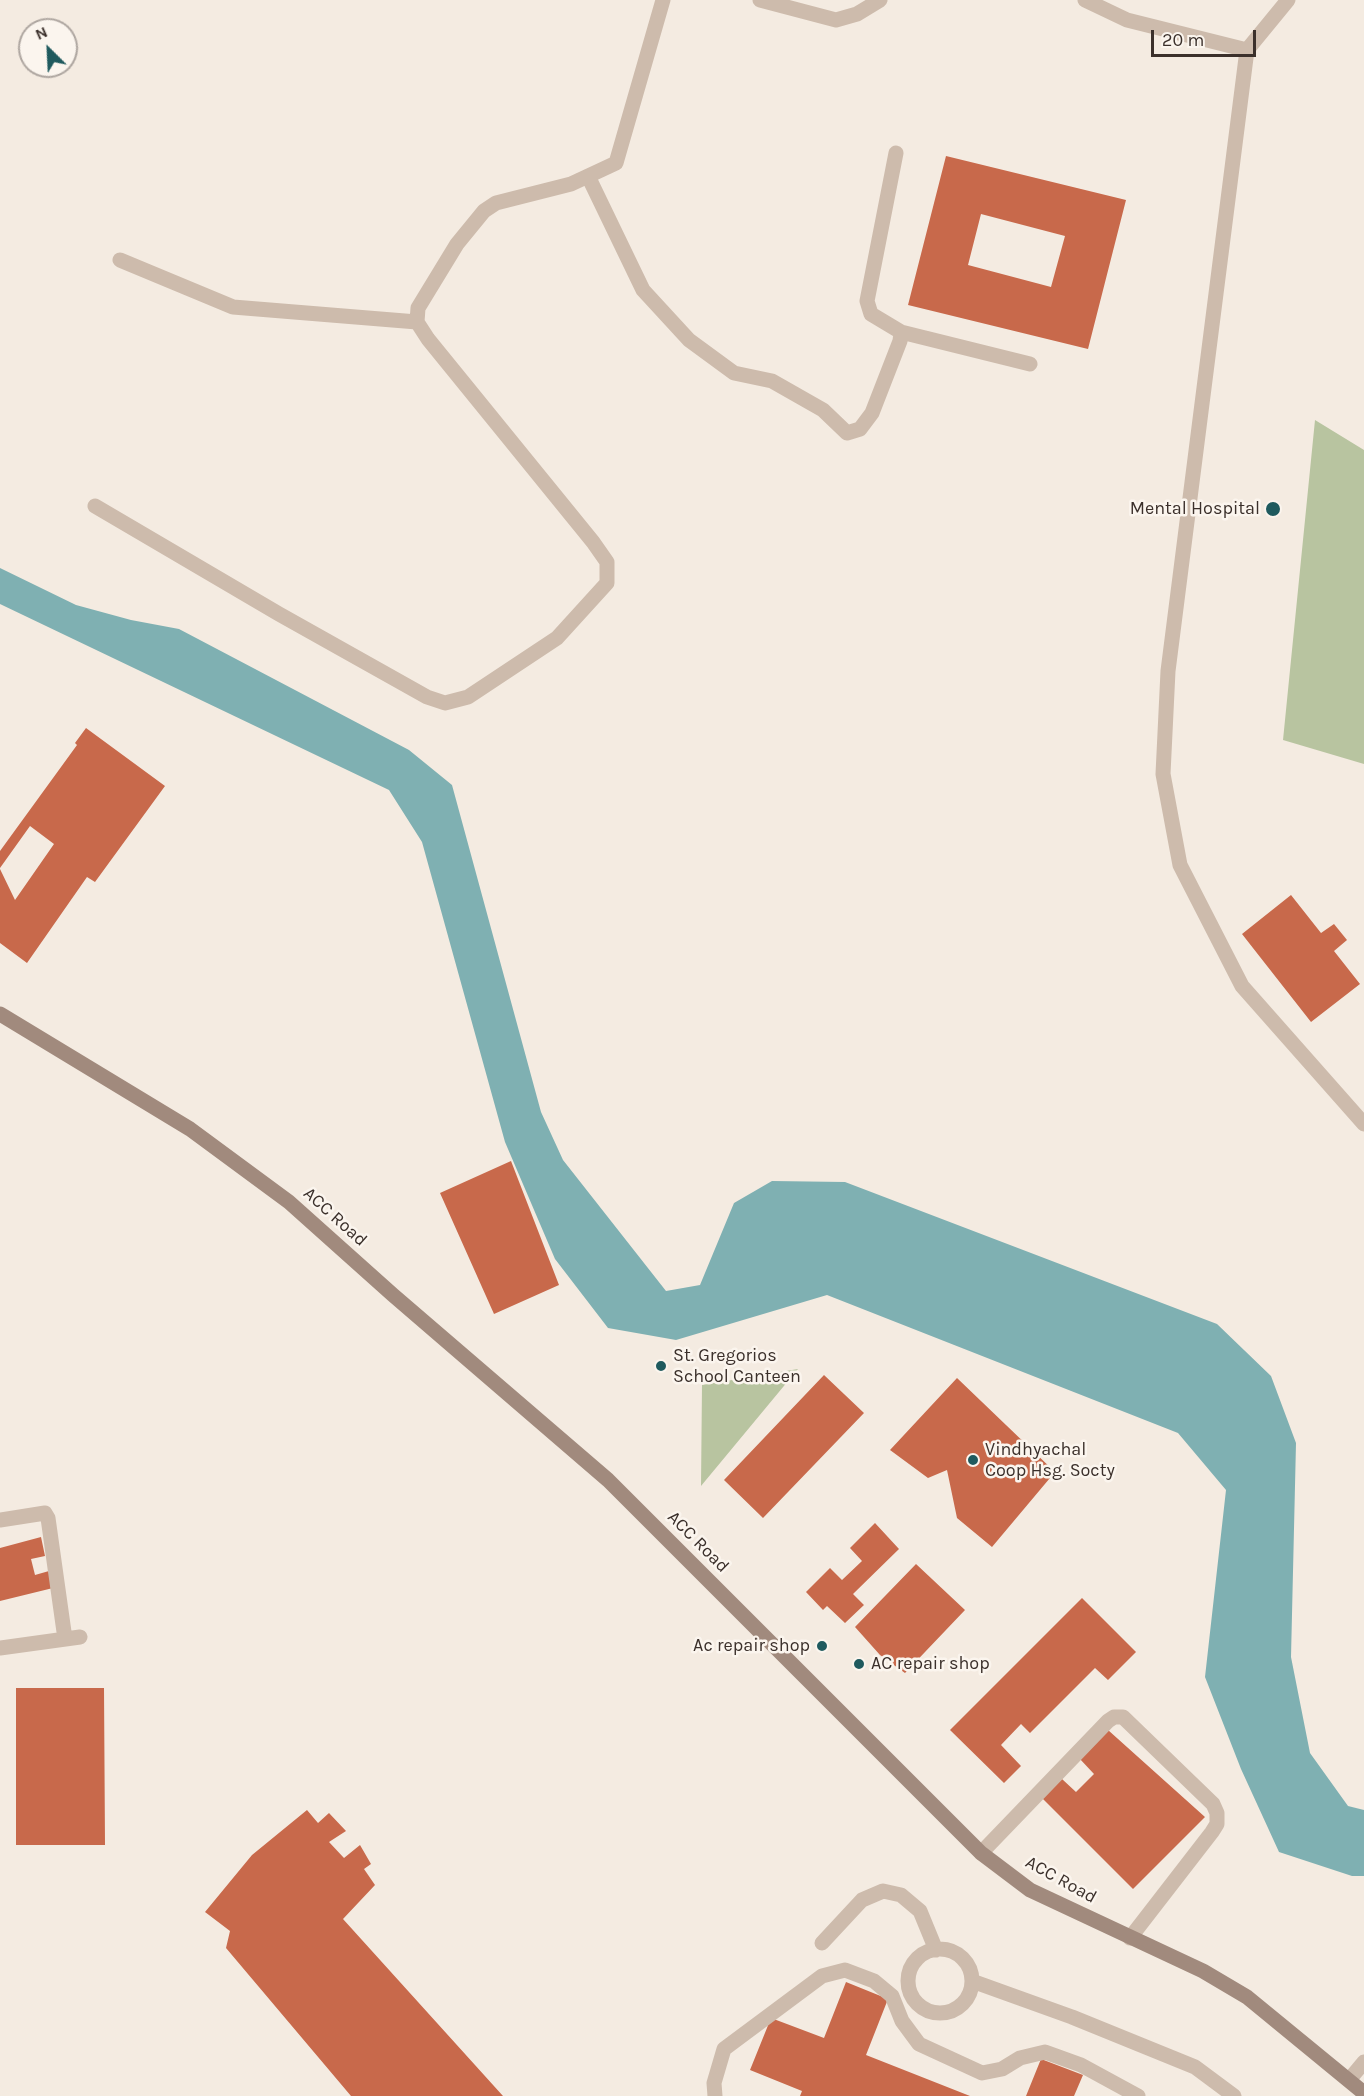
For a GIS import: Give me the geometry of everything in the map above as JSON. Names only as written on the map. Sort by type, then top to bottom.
[{"type":"street","points":[[95,506],[279,614],[427,697],[445,703],[468,697],[557,638],[607,584],[607,562],[428,339],[417,322],[418,308],[457,244],[484,211],[496,203],[571,184],[616,163],[663,0]]},
{"type":"street","points":[[760,0],[836,20],[857,14],[880,0]]},
{"type":"street","points":[[1085,0],[1127,20],[1247,50]]},
{"type":"street","points":[[1288,0],[1247,50],[1168,671],[1163,774],[1180,865],[1242,986],[1364,1124]]},
{"type":"street","points":[[896,153],[867,301],[871,314],[901,332],[1030,364]]},
{"type":"street","points":[[588,176],[644,290],[689,340],[734,373],[772,381],[823,411],[848,433],[860,429],[872,413],[900,341],[901,332]]},
{"type":"street","points":[[120,260],[233,307],[417,322]]},
{"type":"street","name":"ACC Road","points":[[0,1014],[190,1129],[289,1202],[608,1480],[981,1853],[1030,1890],[1203,1971],[1247,1997],[1364,2093]]},
{"type":"street","points":[[0,1520],[45,1513],[48,1518],[72,1638],[0,1648]]},
{"type":"street","points":[[981,1853],[1108,1721],[1114,1717],[1123,1717],[1213,1804],[1217,1813],[1216,1824],[1212,1832],[1130,1938]]},
{"type":"street","points":[[822,1943],[862,1900],[883,1892],[901,1895],[920,1911],[936,1950]]},
{"type":"street","points":[[936,1950],[947,1950],[957,1954],[965,1961],[972,1981],[970,1991],[957,2008],[937,2013],[926,2010],[918,2004],[911,1996],[908,1986],[908,1976],[918,1958],[927,1952],[936,1950]]},
{"type":"street","points":[[715,2096],[714,2084],[724,2049],[822,1976],[845,1970],[873,1981],[892,1996],[902,2021],[919,2044],[982,2073],[1002,2069],[1020,2058],[1045,2052],[1082,2065],[1138,2096]]},
{"type":"street","points":[[972,1981],[1072,2017],[1195,2067],[1234,2096]]},
{"type":"street","points":[[1349,2080],[1364,2061]]},
{"type":"green space","points":[[1315,420],[1364,450],[1364,764],[1283,740]]},
{"type":"green space","points":[[798,1369],[701,1486],[702,1385]]},
{"type":"water","points":[[0,568],[76,605],[131,620],[179,629],[409,750],[452,785],[541,1112],[563,1160],[666,1291],[700,1285],[734,1203],[772,1181],[845,1182],[1217,1324],[1271,1376],[1296,1443],[1291,1657],[1310,1753],[1348,1806],[1364,1810],[1364,1876],[1352,1876],[1279,1852],[1241,1769],[1205,1677],[1226,1490],[1178,1433],[827,1295],[676,1340],[608,1328],[555,1259],[505,1142],[422,842],[389,790],[0,604]]},
{"type":"building","points":[[946,156],[1126,200],[1088,349],[908,305]],"holes":[[[981,214],[1065,236],[1051,287],[968,265]]]},
{"type":"building","points":[[86,728],[165,786],[95,882],[87,877],[27,963],[0,943],[0,869],[15,900],[54,844],[30,826],[0,868],[0,851],[77,745],[75,743]]},
{"type":"building","points":[[1291,895],[1321,933],[1334,924],[1347,940],[1334,951],[1360,984],[1311,1022],[1242,934]]},
{"type":"building","points":[[511,1161],[559,1285],[494,1314],[440,1193]]},
{"type":"building","points":[[824,1375],[864,1413],[763,1518],[724,1480]]},
{"type":"building","name":"Vindhyachal Coop Hsg. Socty","points":[[957,1378],[1055,1472],[992,1547],[957,1518],[947,1470],[928,1478],[890,1450]]},
{"type":"building","points":[[875,1523],[899,1549],[853,1594],[864,1605],[845,1623],[827,1606],[823,1610],[806,1592],[830,1568],[842,1580],[862,1561],[850,1548]]},
{"type":"building","points":[[41,1537],[45,1556],[31,1559],[35,1575],[49,1571],[53,1588],[0,1601],[0,1548]]},
{"type":"building","points":[[916,1564],[965,1610],[905,1673],[880,1655],[855,1627]]},
{"type":"building","points":[[1082,1598],[1136,1652],[1108,1680],[1095,1668],[1030,1733],[1021,1724],[1001,1745],[1021,1766],[1004,1783],[950,1730]]},
{"type":"building","points":[[16,1688],[104,1688],[105,1845],[16,1845]]},
{"type":"building","points":[[1108,1730],[1205,1817],[1133,1889],[1042,1798],[1062,1779],[1076,1792],[1094,1774],[1079,1758]]},
{"type":"building","points":[[307,1810],[318,1823],[329,1813],[346,1831],[329,1842],[344,1858],[360,1845],[371,1864],[364,1869],[375,1885],[343,1919],[503,2096],[351,2096],[226,1948],[230,1931],[205,1912],[252,1855]]},
{"type":"building","points":[[846,1982],[888,1999],[866,2055],[970,2096],[800,2096],[802,2091],[750,2070],[771,2018],[824,2038]]},
{"type":"building","points":[[1041,2059],[1083,2075],[1074,2096],[1026,2096]]},
{"type":"place","name":"Mental Hospital","points":[[1273,509]]},
{"type":"place","name":"St. Gregorios School Canteen","points":[[661,1366]]},
{"type":"place","name":"Vindhyachal Coop Hsg. Socty","points":[[973,1460]]},
{"type":"place","name":"Ac repair shop","points":[[822,1646]]},
{"type":"place","name":"AC repair shop","points":[[859,1664]]}]
